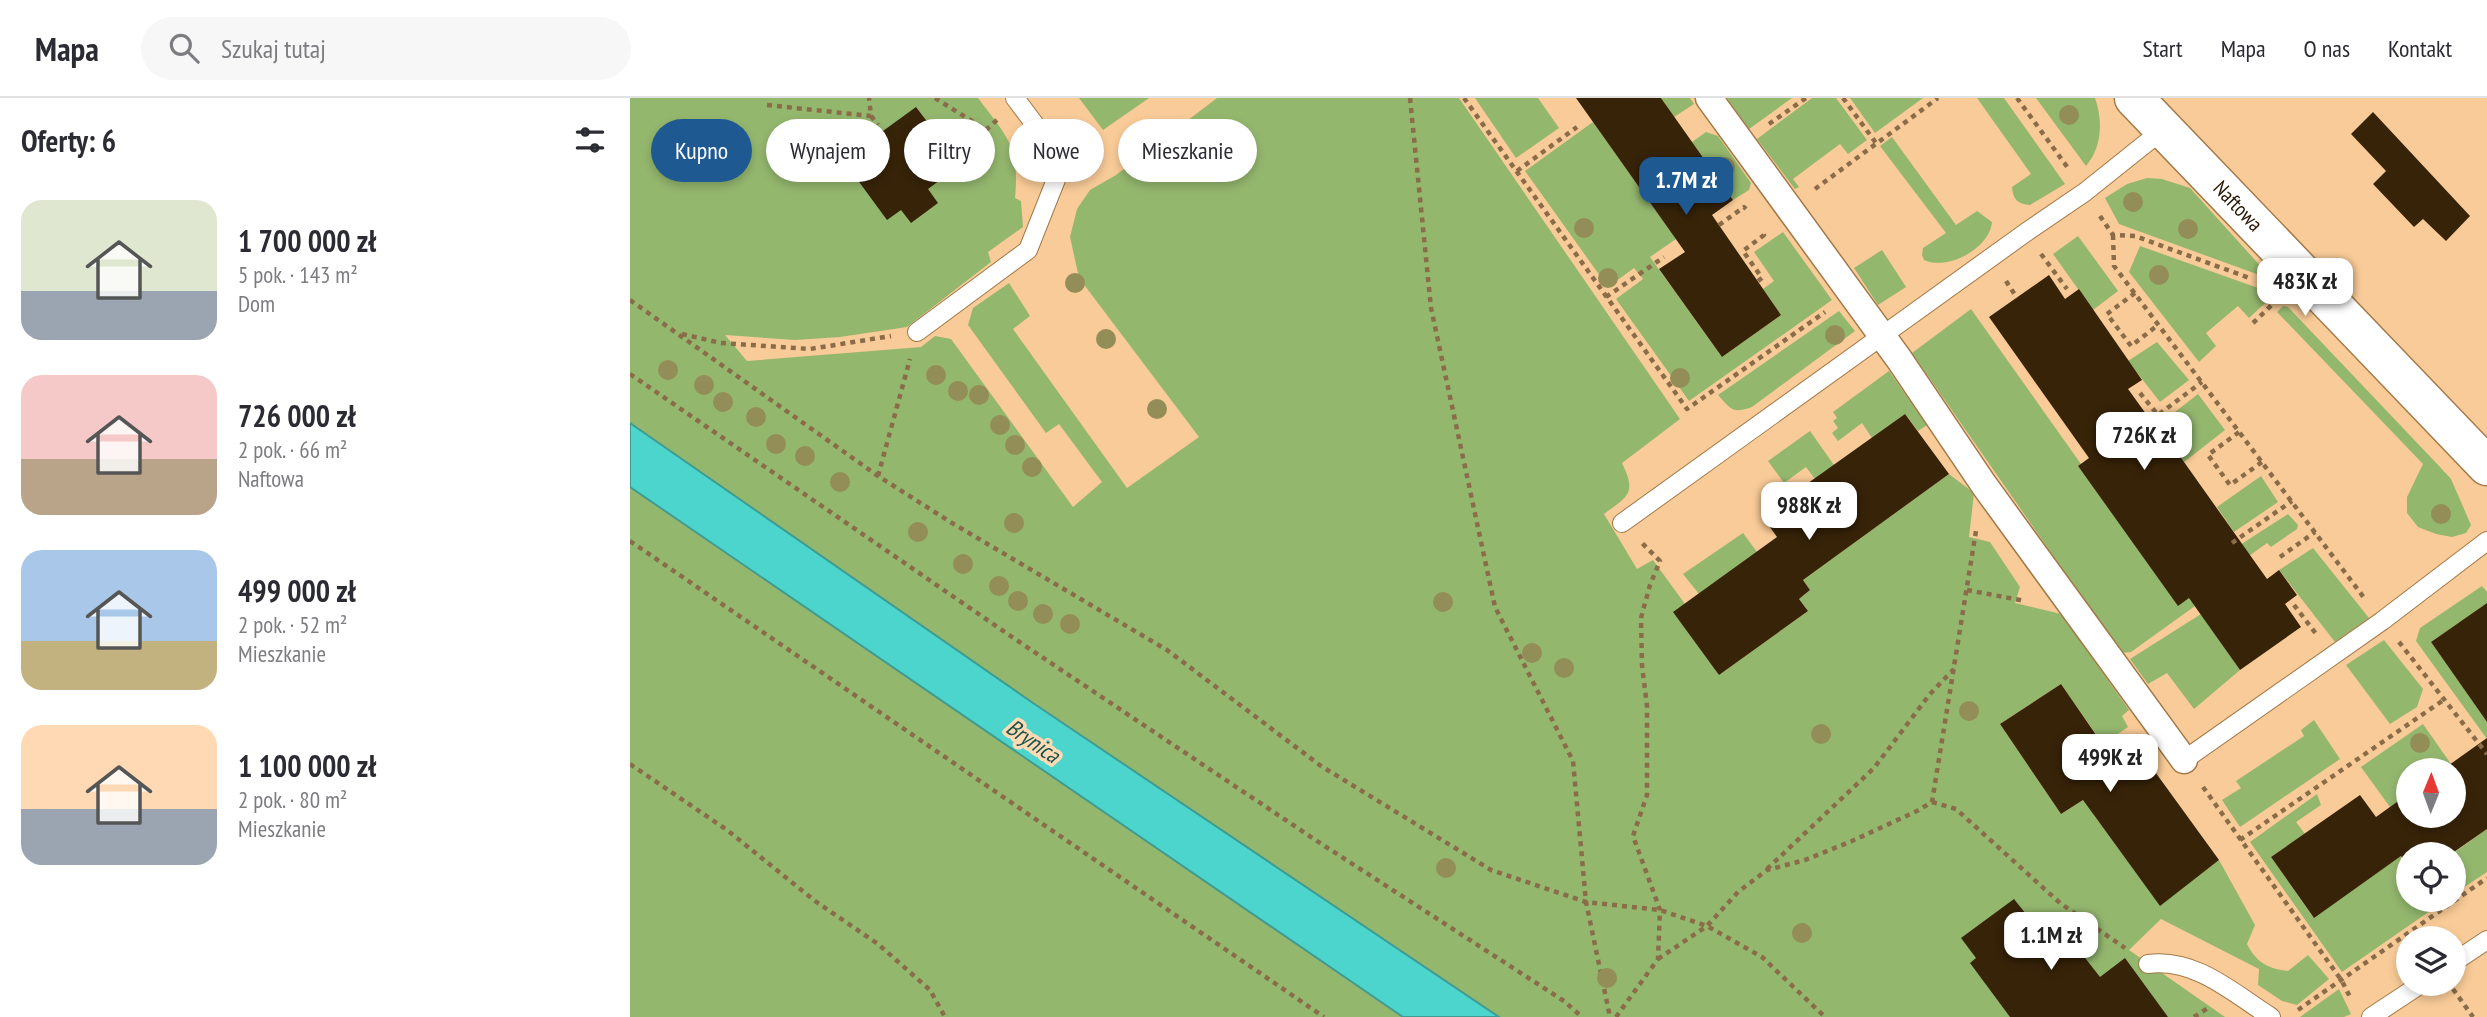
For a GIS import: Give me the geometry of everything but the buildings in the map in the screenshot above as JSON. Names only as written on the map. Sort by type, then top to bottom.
[{"type":"street","points":[[1709,98],[2183,760]]},
{"type":"street","name":"Naftowa","points":[[2134,98],[2487,466]]},
{"type":"lane","points":[[917,332],[1028,250],[1063,162],[1016,100]]},
{"type":"lane","points":[[1622,523],[2085,192],[2165,128]]},
{"type":"lane","points":[[2183,760],[2382,621],[2487,541]]},
{"type":"lane","points":[[2466,954],[2487,940]]},
{"type":"lane","points":[[2148,964],[2175,963],[2200,971],[2271,1017]]},
{"type":"lane","points":[[2371,1017],[2403,996]]},
{"type":"path","points":[[869,98],[873,119]]},
{"type":"path","points":[[935,98],[968,119]]},
{"type":"path","points":[[1410,98],[1431,308],[1489,580],[1495,607],[1573,761],[1586,902],[1610,1017]]},
{"type":"path","points":[[1464,98],[1687,409],[1850,294]]},
{"type":"path","points":[[1760,131],[1806,98]]},
{"type":"path","points":[[1843,98],[1876,143]]},
{"type":"path","points":[[1790,208],[1938,98]]},
{"type":"path","points":[[2017,98],[2113,235],[2114,265],[2382,621],[2487,754]]},
{"type":"path","points":[[995,121],[1016,100]]},
{"type":"path","points":[[767,105],[871,116]]},
{"type":"path","points":[[1517,171],[1577,127]]},
{"type":"path","points":[[1758,227],[1764,235],[1743,251],[1762,278],[1758,281]]},
{"type":"path","points":[[2113,235],[2135,236],[2252,279]]},
{"type":"path","points":[[2041,253],[2067,289]]},
{"type":"path","points":[[1606,296],[1664,257]]},
{"type":"path","points":[[2005,280],[2017,298]]},
{"type":"path","points":[[2135,293],[2107,314],[2131,346],[2158,325]]},
{"type":"path","points":[[2253,323],[2284,295]]},
{"type":"path","points":[[630,300],[878,476],[1167,650],[1321,766],[1479,863],[1491,870],[1586,902],[1660,910],[1707,926],[1762,957],[1825,1017]]},
{"type":"path","points":[[677,333],[721,342],[810,349],[917,332],[878,476]]},
{"type":"path","points":[[630,374],[1012,637],[1317,841],[1564,1000],[1582,1017]]},
{"type":"path","points":[[2140,393],[2158,415],[2202,382]]},
{"type":"path","points":[[2239,432],[2208,455],[2230,485],[2262,462]]},
{"type":"path","points":[[2232,543],[2292,501]]},
{"type":"path","points":[[1622,523],[1660,561],[1641,618],[1642,664],[1647,706],[1647,795],[1633,836],[1660,910],[1658,959]]},
{"type":"path","points":[[2280,557],[2315,533]]},
{"type":"path","points":[[630,541],[1324,1017]]},
{"type":"path","points":[[1932,802],[1975,543]]},
{"type":"path","points":[[1967,590],[2016,598]]},
{"type":"path","points":[[1616,1017],[1658,959],[1707,926],[1738,892],[1767,870],[1874,768],[1930,694],[1955,667]]},
{"type":"path","points":[[2240,840],[2445,699]]},
{"type":"path","points":[[2183,760],[2342,981],[2354,1005]]},
{"type":"path","points":[[630,765],[727,830],[816,901],[878,944],[930,990],[945,1017]]},
{"type":"path","points":[[1767,870],[1805,860],[1852,841],[1932,802],[1956,809],[2060,903],[2148,964]]},
{"type":"path","points":[[2287,1017],[2487,878]]},
{"type":"path","points":[[2062,928],[2075,913]]},
{"type":"path","points":[[2458,996],[2473,1017]]},
{"type":"green space","points":[[630,98],[978,98],[994,119],[904,119],[904,182],[995,182],[995,120],[1009,143],[1009,182],[1016,182],[1015,198],[1021,201],[1023,227],[988,252],[991,262],[907,327],[840,337],[795,340],[725,335],[747,361],[921,347],[935,336],[951,339],[1073,507],[1102,482],[1059,424],[1046,433],[968,325],[973,308],[1009,283],[1030,316],[1013,329],[1127,488],[1199,437],[1079,278],[1070,237],[1077,209],[1090,190],[1118,173],[1118,182],[1257,182],[1257,119],[1189,119],[1217,98],[1459,98],[1680,419],[1622,463],[1629,482],[1628,493],[1604,514],[1637,569],[1653,560],[1685,604],[1719,675],[1808,611],[1799,599],[1810,590],[1803,580],[1949,474],[1974,493],[1969,537],[1990,542],[2020,587],[2015,603],[2061,614],[2129,710],[2122,716],[2128,727],[2103,744],[2061,684],[2000,724],[2061,814],[2091,795],[2093,814],[2160,905],[2219,860],[2255,925],[2247,944],[2254,956],[2269,966],[2288,971],[2308,955],[2329,979],[2297,1005],[2282,1001],[2258,985],[2259,969],[2161,919],[2129,950],[2225,1017],[1499,1017],[1033,703],[630,423]]},
{"type":"green space","points":[[1079,98],[1149,98],[1104,129],[1104,119],[1095,119]]},
{"type":"green space","points":[[1475,98],[1538,98],[1559,128],[1516,158]]},
{"type":"green space","points":[[1661,98],[1690,98],[1694,104],[1674,117]]},
{"type":"green space","points":[[1727,98],[1792,98],[1749,129]]},
{"type":"green space","points":[[1812,98],[1836,98],[1867,140],[1848,154],[1840,144],[1793,179],[1799,187],[1795,189],[1757,139]]},
{"type":"green space","points":[[1850,98],[1923,98],[1875,133]]},
{"type":"green space","points":[[1977,98],[2004,98],[2065,184],[2030,205],[2017,200],[2012,187],[2031,174]]},
{"type":"green space","points":[[2036,98],[2095,98],[2100,134],[2095,151],[2086,166]]},
{"type":"green space","points":[[1593,122],[1676,239],[1650,257],[1722,357],[1781,315],[1763,289],[1774,281],[1754,252],[1783,232],[1832,300],[1689,401],[1616,299],[1643,279],[1634,268],[1608,287],[1525,171]]},
{"type":"green space","points":[[1706,132],[1718,136],[1751,183],[1749,190],[1733,200],[1692,142]]},
{"type":"green space","points":[[1892,137],[1956,225],[1977,211],[1992,222],[1984,240],[1966,255],[1944,262],[1924,260],[1923,248],[1946,233],[1880,146]]},
{"type":"green space","points":[[2147,178],[2162,179],[2190,188],[2273,280],[2119,224],[2105,198],[2127,184]]},
{"type":"green space","points":[[2078,236],[2118,291],[2093,310],[2053,254]]},
{"type":"green space","points":[[2140,246],[2275,294],[2249,318],[2238,306],[2206,333],[2216,346],[2199,362],[2129,272]]},
{"type":"green space","points":[[1882,250],[1906,287],[1878,305],[1854,268]]},
{"type":"green space","points":[[2283,306],[2288,307],[2451,479],[2471,525],[2466,533],[2452,537],[2418,527],[2407,513],[2407,497],[2423,464],[2277,312]]},
{"type":"green space","points":[[1971,309],[2081,464],[2078,466],[2178,605],[2189,598],[2195,606],[2131,652],[2121,653],[1912,353]]},
{"type":"green space","points":[[1839,311],[1855,331],[1752,407],[1732,409],[1718,395]]},
{"type":"green space","points":[[2157,342],[2189,380],[2160,402],[2128,361]]},
{"type":"green space","points":[[1889,371],[1927,425],[1918,431],[1905,414],[1872,438],[1862,423],[1838,441],[1832,433],[1838,428],[1833,421],[1837,418],[1833,412]]},
{"type":"green space","points":[[2198,394],[2225,430],[2184,462],[2157,426]]},
{"type":"green space","points":[[1810,431],[1834,465],[1815,479],[1806,467],[1784,483],[1768,461]]},
{"type":"green space","points":[[2261,476],[2278,502],[2234,532],[2217,507]]},
{"type":"green space","points":[[630,487],[740,561],[1403,1017],[630,1017]]},
{"type":"green space","points":[[2288,514],[2298,525],[2297,529],[2271,547],[2267,543],[2238,564],[2229,552]]},
{"type":"green space","points":[[1743,533],[1757,552],[1699,594],[1683,574]]},
{"type":"green space","points":[[2313,548],[2369,618],[2335,642],[2279,570]]},
{"type":"green space","points":[[2482,586],[2487,592],[2487,603],[2431,642],[2487,722],[2487,739],[2416,641],[2420,628]]},
{"type":"green space","points":[[2201,614],[2240,670],[2194,709],[2167,673],[2148,684],[2130,659]]},
{"type":"green space","points":[[2384,640],[2423,689],[2417,707],[2390,724],[2346,665]]},
{"type":"green space","points":[[2314,720],[2340,759],[2240,827],[2222,800],[2241,788],[2236,781],[2304,736],[2301,730]]},
{"type":"green space","points":[[2423,724],[2447,758],[2396,758],[2396,803],[2390,807],[2361,767]]},
{"type":"green space","points":[[2317,794],[2321,805],[2296,822],[2305,834],[2271,857],[2313,917],[2396,859],[2396,912],[2428,912],[2408,926],[2396,926],[2396,935],[2342,972],[2250,842]]},
{"type":"green space","points":[[2487,829],[2487,872],[2466,886],[2466,844]]},
{"type":"green space","points":[[2339,989],[2351,1014],[2344,1017],[2300,1017]]},
{"type":"water","name":"Brynica","points":[[630,423],[1033,703],[1499,1017],[1403,1017],[630,487]]}]
